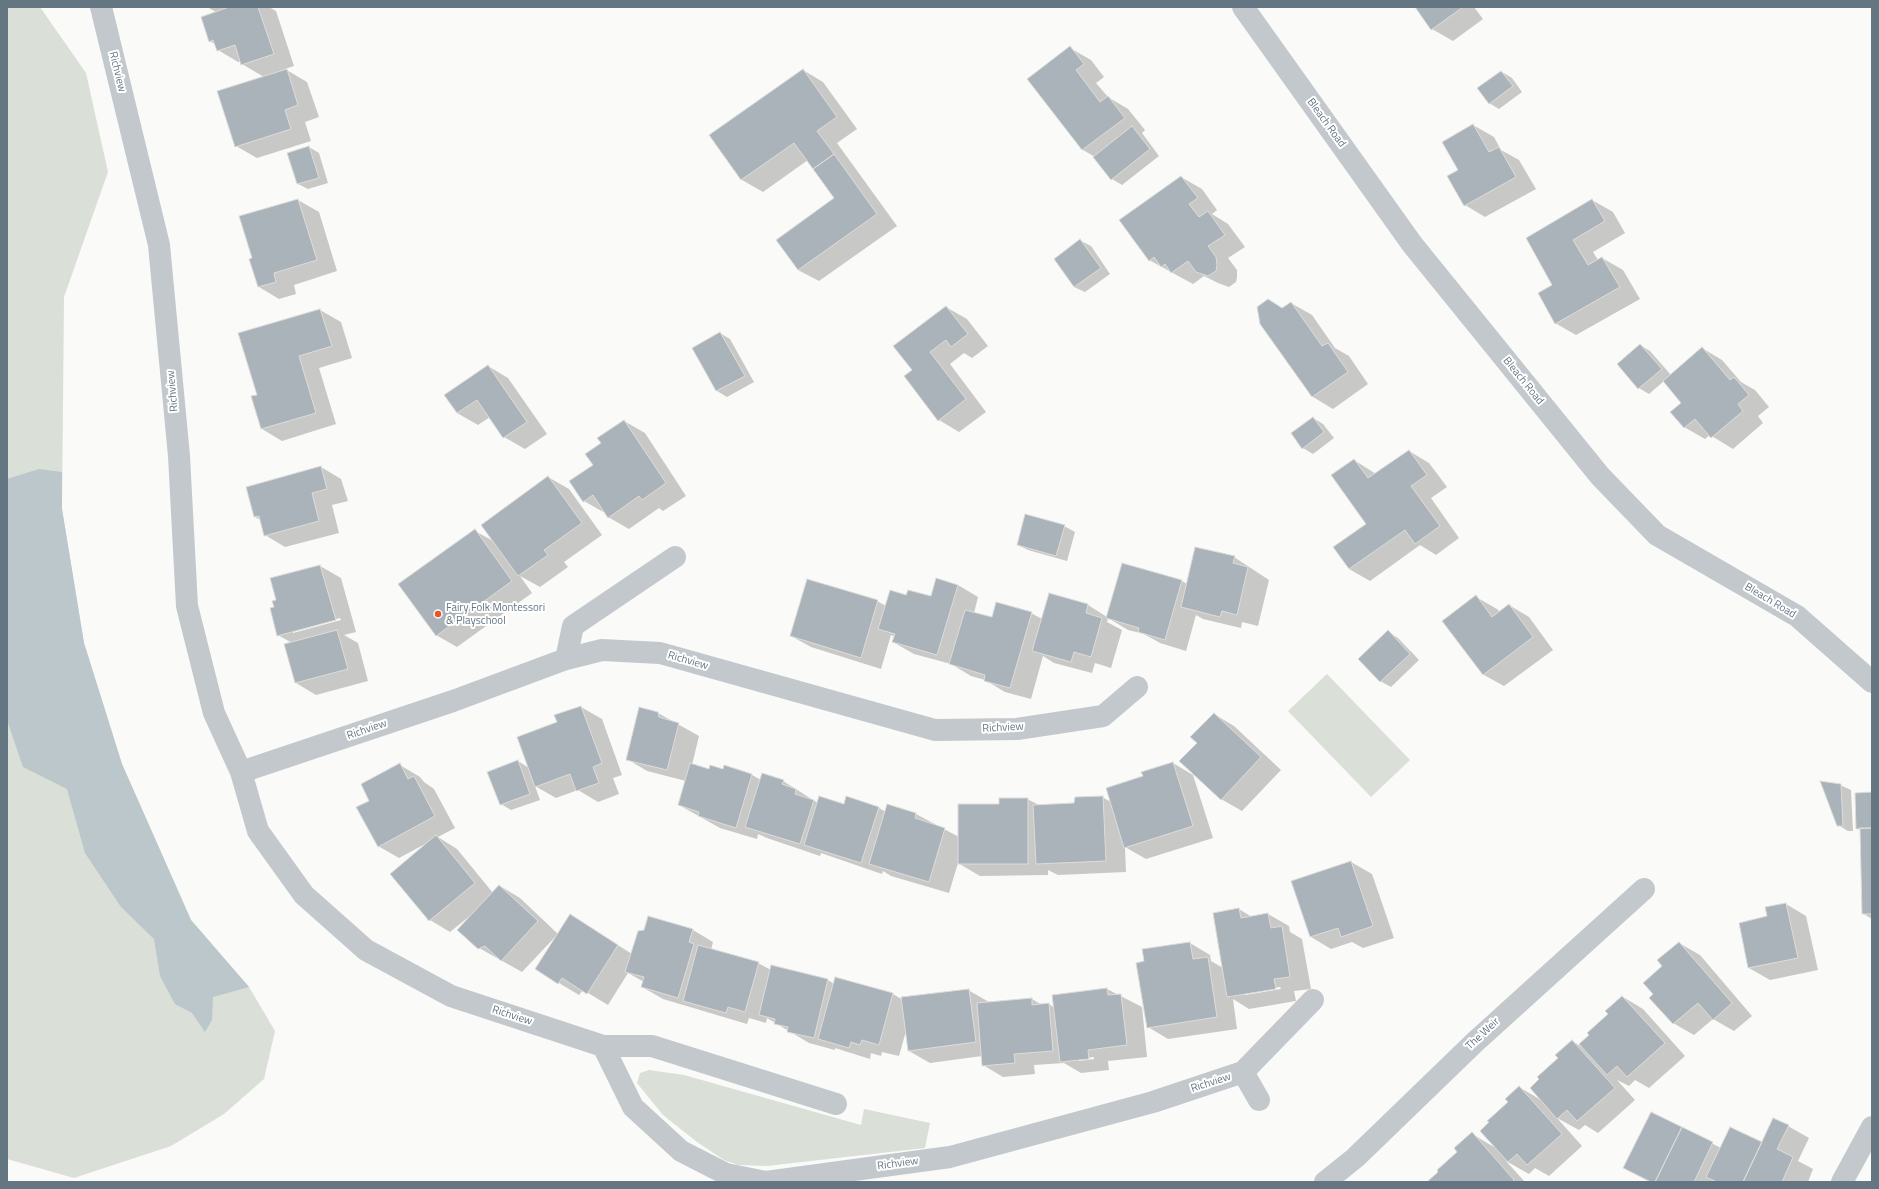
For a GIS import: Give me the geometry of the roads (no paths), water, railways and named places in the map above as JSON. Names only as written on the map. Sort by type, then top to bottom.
[{"type":"street","name":"Richview","points":[[101,7],[159,245],[179,456],[187,606],[214,713],[240,772],[258,831],[304,895],[366,950],[451,996],[603,1046],[652,1046],[836,1104]]},
{"type":"street","name":"Bleach Road","points":[[1243,7],[1412,244],[1600,476],[1657,535],[1797,616],[1872,682]]},
{"type":"street","points":[[566,659],[573,626],[675,557]]},
{"type":"street","name":"Richview","points":[[240,772],[453,701],[566,659],[602,650],[660,653],[935,730],[1017,729],[1103,716],[1137,687]]},
{"type":"street","name":"The Weir","points":[[1325,1182],[1355,1158],[1475,1042],[1644,889]]},
{"type":"street","name":"Richview","points":[[603,1046],[633,1107],[680,1150],[726,1174],[766,1182],[950,1157],[1153,1102],[1242,1072],[1313,1000]]},
{"type":"street","name":"Richview","points":[[1242,1072],[1258,1100]]},
{"type":"street","points":[[1842,1182],[1872,1127]]},
{"type":"place","name":"Fairy Folk Montessori & Playschool","points":[[438,614]]}]
